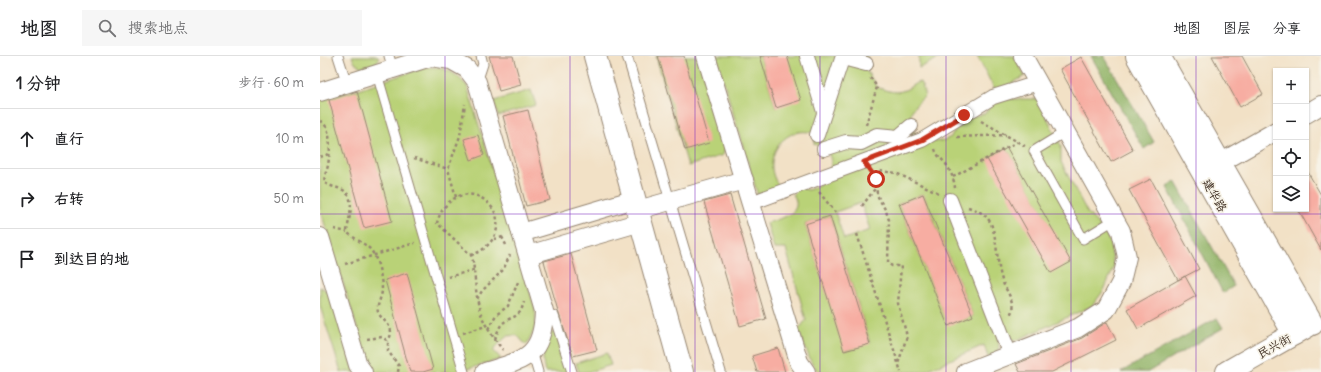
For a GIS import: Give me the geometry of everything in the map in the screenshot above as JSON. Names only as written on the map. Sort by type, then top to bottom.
[{"type":"street","points":[[595,56],[682,372]]},
{"type":"street","points":[[706,56],[799,362],[806,372]]},
{"type":"street","points":[[807,56],[824,112]]},
{"type":"street","name":"建华路","points":[[1136,56],[1309,325]]},
{"type":"street","points":[[1159,56],[1309,325]]},
{"type":"street","points":[[320,92],[347,84],[387,66],[431,57],[446,58],[450,60],[466,69],[477,82],[521,233],[520,258],[544,312],[544,329],[532,351],[523,360],[485,372]]},
{"type":"street","points":[[817,134],[843,57],[866,64]]},
{"type":"street","points":[[966,372],[1078,328],[1106,310],[1121,282],[1127,257],[1121,231],[1038,83],[1030,58]]},
{"type":"street","points":[[751,203],[922,140],[993,97],[1038,83]]},
{"type":"street","points":[[1309,112],[1321,105]]},
{"type":"street","points":[[824,149],[846,142],[861,143],[877,135],[898,137],[912,126]]},
{"type":"street","points":[[1220,163],[1273,133]]},
{"type":"street","points":[[521,233],[638,210],[744,180]]},
{"type":"street","points":[[953,196],[1010,355]]},
{"type":"street","points":[[520,258],[638,210]]},
{"type":"street","points":[[320,237],[325,266],[358,366],[362,372]]},
{"type":"street","name":"民兴街","points":[[1227,372],[1309,325]]},
{"type":"lane","points":[[338,56],[347,84]]},
{"type":"lane","points":[[477,82],[483,64],[481,56]]},
{"type":"lane","points":[[627,56],[721,372]]},
{"type":"lane","points":[[387,66],[401,154],[464,372]]},
{"type":"lane","points":[[1065,132],[1034,151],[1083,239],[1114,220]]},
{"type":"lane","points":[[544,312],[554,316],[572,372]]},
{"type":"lane","points":[[532,351],[538,372]]},
{"type":"path","points":[[861,143],[877,87],[866,70],[866,64]]},
{"type":"path","points":[[456,197],[448,169],[460,136],[466,100],[477,82]]},
{"type":"path","points":[[964,115],[975,118],[1034,151]]},
{"type":"path","points":[[320,121],[327,127],[329,154],[328,166],[324,179],[325,183],[344,191],[351,202],[347,232],[369,249],[374,255],[382,286],[382,295],[378,312],[390,325],[392,331],[388,341],[388,351],[399,366],[398,372]]},
{"type":"path","points":[[929,136],[936,154],[945,163],[953,177],[953,196]]},
{"type":"path","points":[[953,177],[1018,142]]},
{"type":"path","points":[[320,157],[329,154]]},
{"type":"path","points":[[401,154],[448,169]]},
{"type":"path","points":[[898,364],[907,336],[898,304],[898,287],[902,272],[901,266],[892,266],[888,263],[888,220],[886,211],[877,195],[876,179],[871,170],[896,173],[938,192],[953,196],[966,206],[983,213],[990,223],[997,264],[1003,284],[1011,298],[1012,312],[999,327]]},
{"type":"path","points":[[809,182],[835,212]]},
{"type":"path","points":[[862,206],[877,186]]},
{"type":"path","points":[[470,255],[480,252],[493,240],[496,231],[496,218],[490,205],[483,199],[469,195],[456,197],[445,204],[437,223],[470,255],[474,270],[477,301],[481,318],[514,363]]},
{"type":"path","points":[[857,234],[901,372]]},
{"type":"path","points":[[477,301],[482,291],[503,270],[510,256],[502,237]]},
{"type":"path","points":[[325,266],[374,255],[426,239]]},
{"type":"path","points":[[510,256],[520,258]]},
{"type":"path","points":[[437,278],[453,277],[474,270]]},
{"type":"path","points":[[516,275],[519,285]]},
{"type":"path","points":[[454,335],[487,328],[496,315],[508,306],[518,282]]},
{"type":"path","points":[[495,339],[502,324],[514,318],[522,311],[525,299]]},
{"type":"path","points":[[348,333],[369,340],[382,337],[388,341]]},
{"type":"green space","points":[[352,56],[378,56],[379,59],[375,64],[361,67],[354,62]]},
{"type":"green space","points":[[656,56],[698,56],[726,145],[723,155],[688,166]]},
{"type":"green space","points":[[716,56],[760,56],[776,108],[787,56],[867,56],[866,70],[877,87],[897,92],[905,90],[920,82],[925,96],[913,109],[911,114],[912,127],[920,138],[930,142],[940,141],[951,137],[962,120],[985,113],[997,99],[1038,99],[1061,146],[1061,162],[1087,212],[1105,232],[1110,243],[1114,267],[1104,290],[1092,306],[1017,340],[998,338],[999,348],[995,354],[988,357],[984,345],[922,372],[819,372],[812,364],[798,330],[806,320],[786,249],[774,249],[767,223],[785,217],[794,211],[796,201],[793,194],[799,187],[808,190],[823,181],[828,175],[831,161],[829,154],[823,148],[814,144],[816,134],[804,132],[793,134],[784,139],[777,148],[773,158],[772,168],[775,179],[782,189],[758,196]],"holes":[[[1007,148],[1070,262],[987,159]],[[923,194],[973,316],[948,325],[899,204]],[[861,203],[870,230],[844,239],[835,212]],[[830,216],[870,343],[845,351],[805,224]]]},
{"type":"green space","points":[[919,56],[943,56],[919,68]]},
{"type":"green space","points":[[977,56],[1014,56],[1025,76],[996,92]]},
{"type":"green space","points":[[1091,56],[1104,56],[1154,142],[1144,149]]},
{"type":"green space","points":[[427,67],[445,69],[458,77],[467,86],[535,309],[536,319],[533,332],[526,345],[517,335],[507,336],[493,350],[501,359],[457,372],[373,372],[369,366],[320,209],[320,101]]},
{"type":"green space","points":[[531,90],[536,105],[498,116],[494,101]]},
{"type":"green space","points":[[1175,181],[1234,286],[1223,293],[1167,187]]},
{"type":"green space","points":[[320,287],[329,292],[355,372],[341,372],[320,306]]},
{"type":"green space","points":[[1217,318],[1223,328],[1148,372],[1121,372]]},
{"type":"green space","points":[[552,332],[557,334],[569,372],[545,372],[543,356]]},
{"type":"green space","points":[[607,353],[611,365],[588,372],[579,372],[576,363]]},
{"type":"building","points":[[489,56],[513,56],[521,85],[499,91]]},
{"type":"building","points":[[658,56],[684,56],[709,143],[685,150]]},
{"type":"building","points":[[760,56],[787,56],[801,100],[776,108]]},
{"type":"building","points":[[1212,56],[1242,56],[1263,94],[1240,107]]},
{"type":"building","points":[[1081,57],[1133,150],[1111,162],[1060,69]]},
{"type":"building","points":[[357,91],[392,221],[364,228],[329,100]]},
{"type":"building","points":[[528,110],[550,200],[526,206],[503,116]]},
{"type":"building","points":[[478,135],[484,155],[471,160],[464,139]]},
{"type":"building","points":[[1007,148],[1071,262],[1051,273],[987,159]]},
{"type":"building","points":[[1309,174],[1321,195],[1321,250],[1300,212],[1309,212]]},
{"type":"building","points":[[1151,179],[1199,269],[1178,280],[1129,190]]},
{"type":"building","points":[[923,194],[973,316],[948,326],[899,204]]},
{"type":"building","points":[[730,195],[766,319],[740,326],[704,202]]},
{"type":"building","points":[[830,216],[870,344],[844,351],[805,224]]},
{"type":"building","points":[[571,254],[597,350],[573,356],[558,311],[544,261]]},
{"type":"building","points":[[407,273],[433,369],[423,372],[410,372],[385,280]]},
{"type":"building","points":[[1185,276],[1196,296],[1138,329],[1127,309]]},
{"type":"building","points":[[1107,322],[1116,340],[1052,372],[1020,372],[1016,364],[1082,338]]},
{"type":"building","points":[[778,348],[785,372],[757,372],[752,356]]},
{"type":"route","points":[[876,179],[864,162],[922,140],[964,115]]}]
